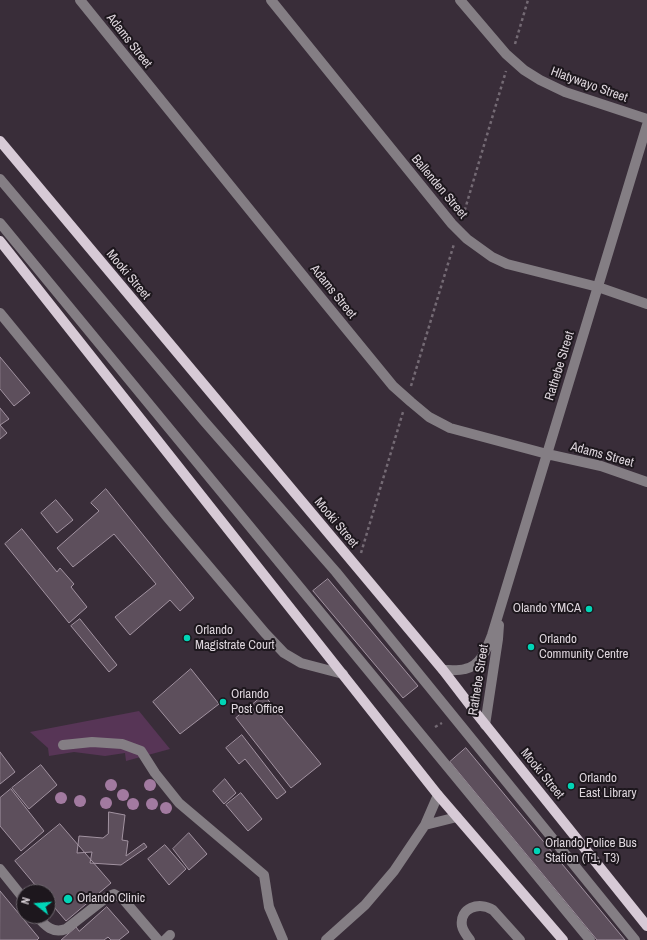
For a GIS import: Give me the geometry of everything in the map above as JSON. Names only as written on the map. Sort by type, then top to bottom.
[{"type":"main road","name":"Mooki Street","points":[[0,141],[356,568],[443,670],[485,725],[647,926]]},
{"type":"main road","points":[[0,241],[438,795],[563,940]]},
{"type":"street","name":"Adams Street","points":[[80,0],[321,298],[394,386],[407,399],[429,417],[450,428],[547,454],[601,466],[647,482]]},
{"type":"street","name":"Ballenden Street","points":[[271,0],[458,230],[467,239],[481,250],[507,264],[598,287],[647,304]]},
{"type":"street","name":"Hlatywayo Street","points":[[460,0],[510,58],[524,70],[540,80],[565,92],[647,119]]},
{"type":"street","name":"Rathebe Street","points":[[443,670],[464,669],[475,664],[482,657],[488,646],[499,615],[647,125]]},
{"type":"street","points":[[0,179],[204,421],[336,572],[634,940]]},
{"type":"street","points":[[0,223],[590,940]]},
{"type":"street","points":[[0,313],[168,518],[265,633],[284,653],[301,663],[343,674]]},
{"type":"street","name":"Rathebe Street","points":[[485,725],[498,639],[499,615]]},
{"type":"street","points":[[63,744],[92,742],[122,744],[141,751],[155,774],[179,803],[264,875],[269,907],[283,940]]},
{"type":"street","points":[[326,940],[365,905],[394,871],[425,825],[438,795]]},
{"type":"street","points":[[425,825],[457,817]]},
{"type":"street","points":[[0,869],[16,889]]},
{"type":"street","points":[[43,924],[49,929],[61,931],[66,929],[107,897],[114,894],[123,899],[158,940]]},
{"type":"street","points":[[470,940],[462,927],[464,916],[469,909],[481,905],[487,906],[493,910],[520,940]]},
{"type":"path","points":[[356,568],[528,0]]},
{"type":"path","points":[[436,727],[442,723]]},
{"type":"shaded area","points":[[139,711],[170,749],[126,761],[125,753],[105,756],[74,752],[49,756],[48,748],[30,732]]},
{"type":"building","points":[[0,357],[30,393],[14,406],[0,389]]},
{"type":"building","points":[[0,408],[9,419],[0,425]]},
{"type":"building","points":[[0,425],[7,433],[0,439]]},
{"type":"building","points":[[106,489],[194,598],[180,611],[170,600],[130,635],[115,617],[156,584],[114,534],[73,567],[57,548],[99,511],[91,503]]},
{"type":"building","points":[[56,500],[73,520],[57,533],[41,513]]},
{"type":"building","points":[[22,529],[57,572],[60,568],[74,584],[71,587],[87,607],[69,623],[5,544]]},
{"type":"building","points":[[328,579],[418,686],[403,698],[313,591]]},
{"type":"building","points":[[80,619],[117,665],[109,672],[71,626]]},
{"type":"building","points":[[191,669],[219,704],[180,734],[153,702]]},
{"type":"building","points":[[264,695],[321,764],[291,788],[236,718]]},
{"type":"building","points":[[242,735],[286,792],[277,799],[245,759],[239,764],[226,748]]},
{"type":"building","name":"Orlando Police Bus Station (T1, T3)","points":[[466,748],[625,940],[597,940],[450,762]]},
{"type":"building","points":[[0,752],[15,772],[0,784]]},
{"type":"building","points":[[41,765],[57,785],[29,809],[12,788]]},
{"type":"building","points":[[225,779],[236,793],[224,804],[213,791]]},
{"type":"building","points":[[11,789],[44,831],[21,851],[0,826],[0,798]]},
{"type":"building","points":[[241,793],[262,819],[248,831],[226,805]]},
{"type":"building","points":[[109,812],[125,815],[122,840],[128,841],[126,856],[144,843],[147,847],[121,865],[90,863],[92,852],[77,853],[79,836],[103,838],[108,834]]},
{"type":"building","points":[[60,824],[111,883],[66,921],[56,909],[56,884],[34,884],[15,861]]},
{"type":"building","points":[[189,833],[207,854],[189,870],[173,849]]},
{"type":"building","points":[[165,845],[186,869],[169,885],[148,859]]},
{"type":"building","points":[[0,891],[16,910],[16,924],[27,924],[39,938],[37,940],[0,940]]},
{"type":"building","points":[[107,907],[129,932],[119,940],[111,940],[108,937],[104,940],[61,940],[76,927],[79,931]]},
{"type":"place","name":"Olando YMCA","points":[[589,609]]},
{"type":"place","name":"Orlando Magistrate Court","points":[[187,638]]},
{"type":"place","name":"Orlando Community Centre","points":[[531,647]]},
{"type":"place","name":"Orlando Post Office","points":[[223,702]]},
{"type":"place","name":"Orlando East Library","points":[[571,786]]},
{"type":"place","name":"Orlando Police Bus Station (T1, T3)","points":[[537,851]]},
{"type":"place","name":"Orlando Clinic","points":[[68,899]]}]
